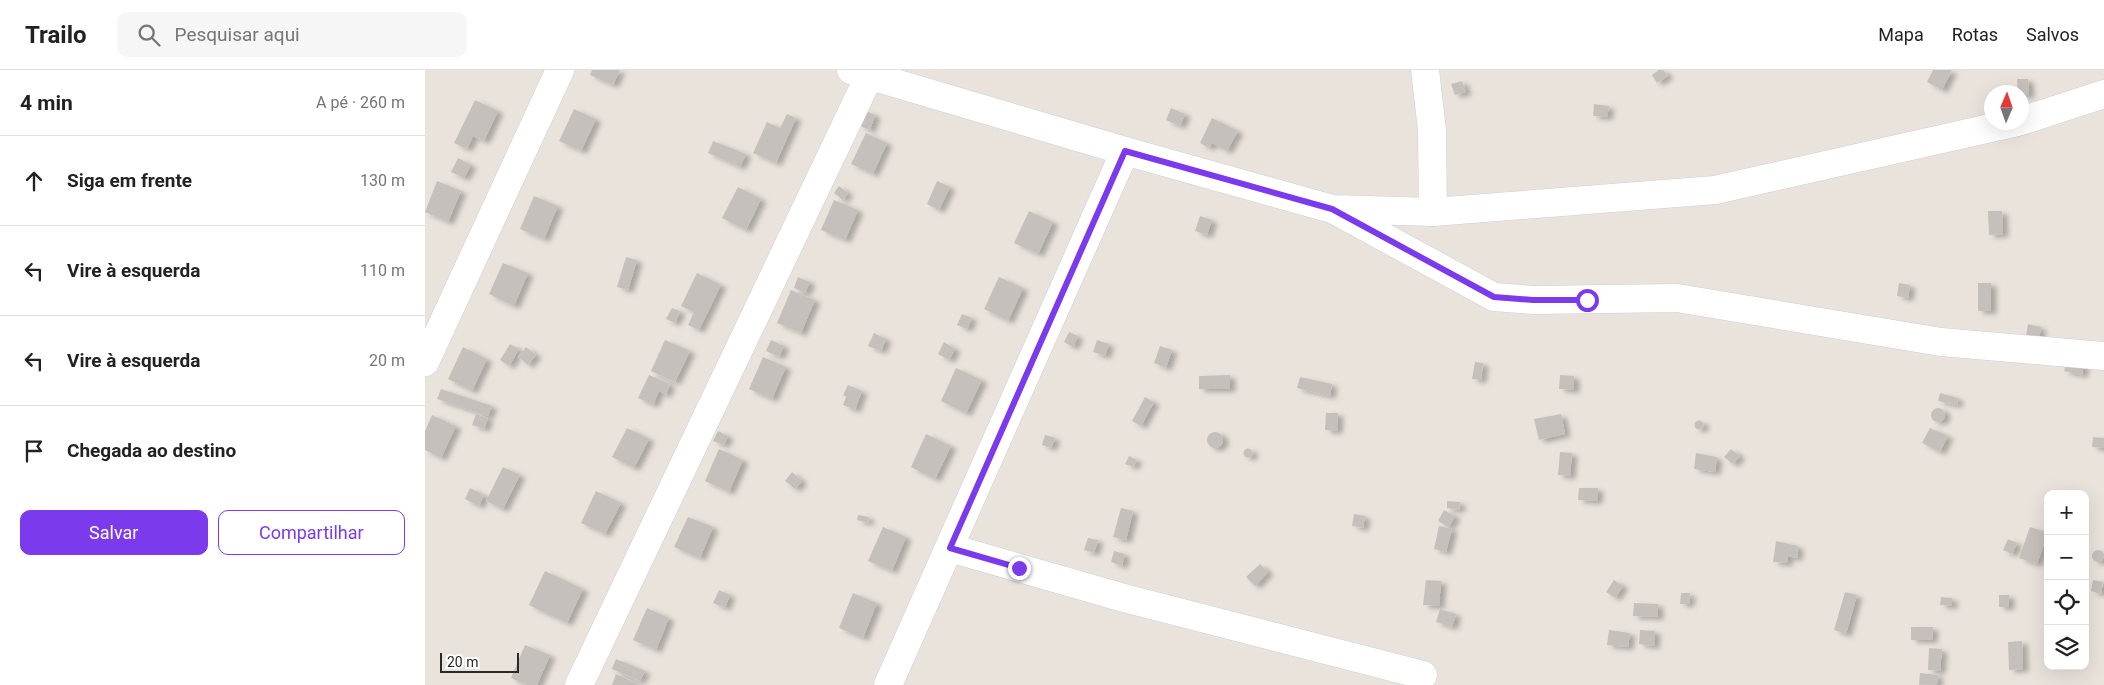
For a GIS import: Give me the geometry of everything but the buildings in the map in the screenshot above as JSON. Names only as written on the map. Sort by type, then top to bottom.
[{"type":"lane","points":[[425,362],[560,70]]},
{"type":"lane","points":[[1425,70],[1433,130],[1433,212]]},
{"type":"lane","points":[[579,685],[864,72],[1125,151],[1332,209],[1494,297],[1533,300],[1677,298],[1941,342],[2104,356]]},
{"type":"lane","points":[[2029,118],[2104,94]]},
{"type":"lane","points":[[1332,209],[1433,212],[1715,190],[1984,129]]},
{"type":"lane","points":[[888,685],[1125,151]]},
{"type":"lane","points":[[950,548],[1124,598],[1423,675]]},
{"type":"route","points":[[1019,568],[950,548],[1125,151],[1332,209],[1494,297],[1533,300],[1587,300]]}]
